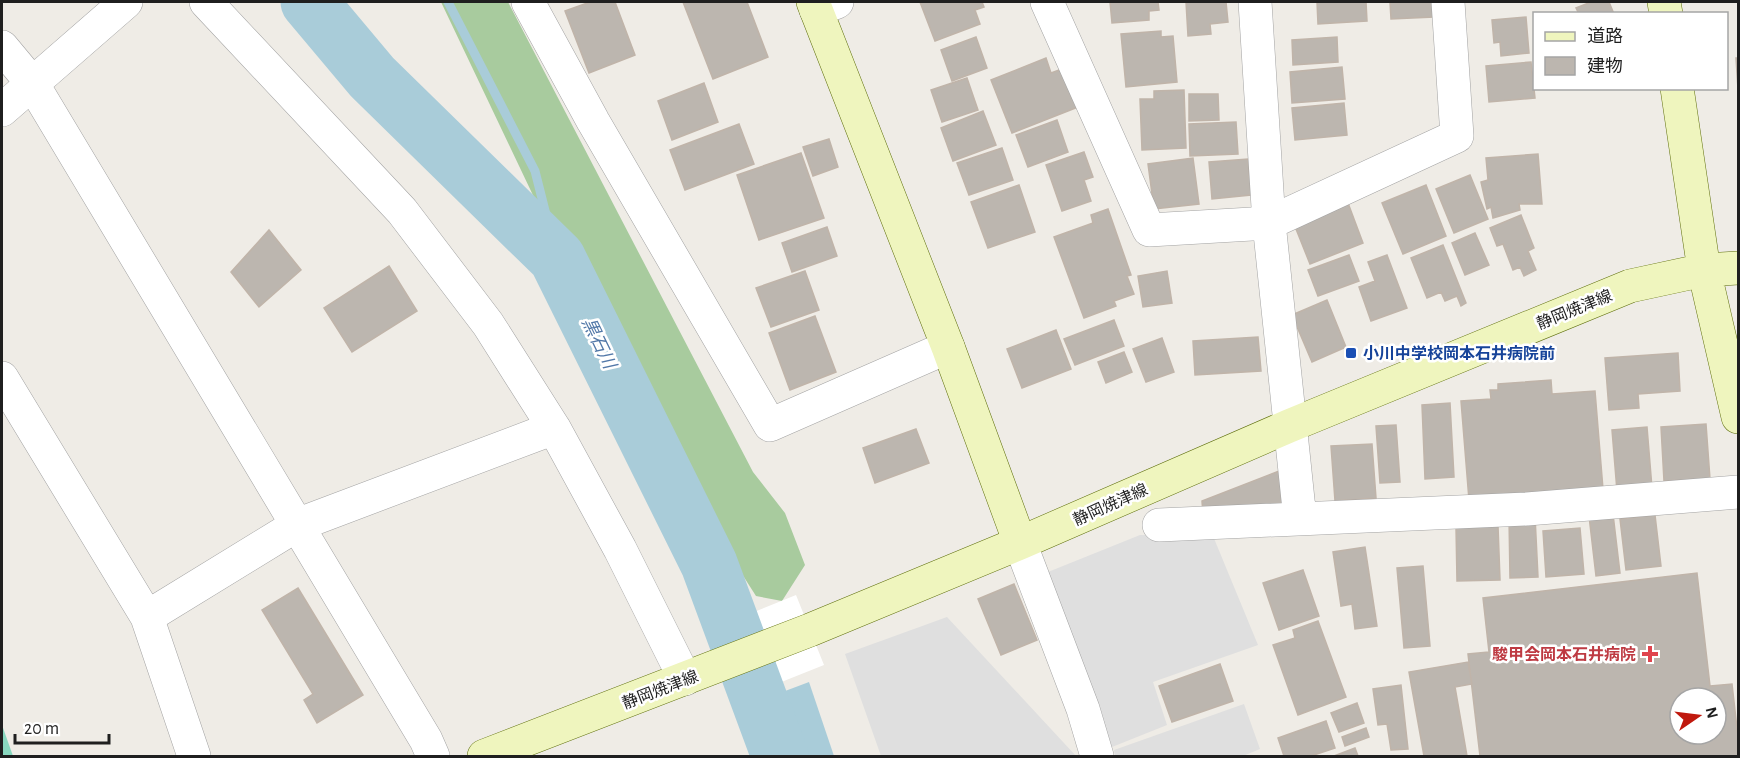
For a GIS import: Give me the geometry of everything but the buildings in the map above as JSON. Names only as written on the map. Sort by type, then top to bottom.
[{"type":"main road","points":[[822,4],[1020,543]]},
{"type":"main road","points":[[1677,90],[1704,270],[1738,417]]},
{"type":"main road","name":"静岡焼津線","points":[[484,756],[810,630],[1020,543],[1289,426],[1630,286],[1704,270],[1738,268]]},
{"type":"street","points":[[2,110],[126,2]]},
{"type":"street","points":[[206,2],[402,211],[488,324],[554,428],[620,549],[686,679]]},
{"type":"street","points":[[528,2],[593,121],[770,425],[948,347]]},
{"type":"street","points":[[1047,2],[1149,230],[1269,223],[1457,136],[1448,2]]},
{"type":"street","points":[[1255,2],[1269,223],[1300,519]]},
{"type":"street","points":[[2,47],[32,83],[426,740],[433,756]]},
{"type":"street","points":[[2,378],[147,617],[194,756]]},
{"type":"street","points":[[147,617],[297,525],[554,428]]},
{"type":"street","points":[[1159,525],[1527,509],[1738,492]]},
{"type":"street","points":[[1020,543],[1083,709],[1097,756]]},
{"type":"green space","points":[[441,2],[508,2],[753,472],[785,513],[805,565],[782,601],[756,596],[629,397]]},
{"type":"green space","points":[[2,725],[13,756],[2,756]]},
{"type":"shaded area","points":[[1140,535],[1213,536],[1258,645],[1153,682],[1167,725],[1112,747],[1048,572]]},
{"type":"shaded area","points":[[947,617],[1076,756],[881,756],[845,654]]},
{"type":"shaded area","points":[[1244,704],[1260,749],[1243,756],[1115,756],[1114,750]]},
{"type":"water","points":[[809,682],[834,756],[770,756],[753,703]]},
{"type":"pier","points":[[796,595],[824,665],[741,698],[714,628]]},
{"type":"waterway","name":"黒石川","points":[[309,2],[372,77],[557,258],[709,564],[780,756]]},
{"type":"waterway","points":[[448,2],[535,171],[557,258]]},
{"type":"place","name":"小川中学校岡本石井病院前","points":[[1351,353]]},
{"type":"place","name":"駿甲会岡本石井病院","points":[[1650,654]]}]
